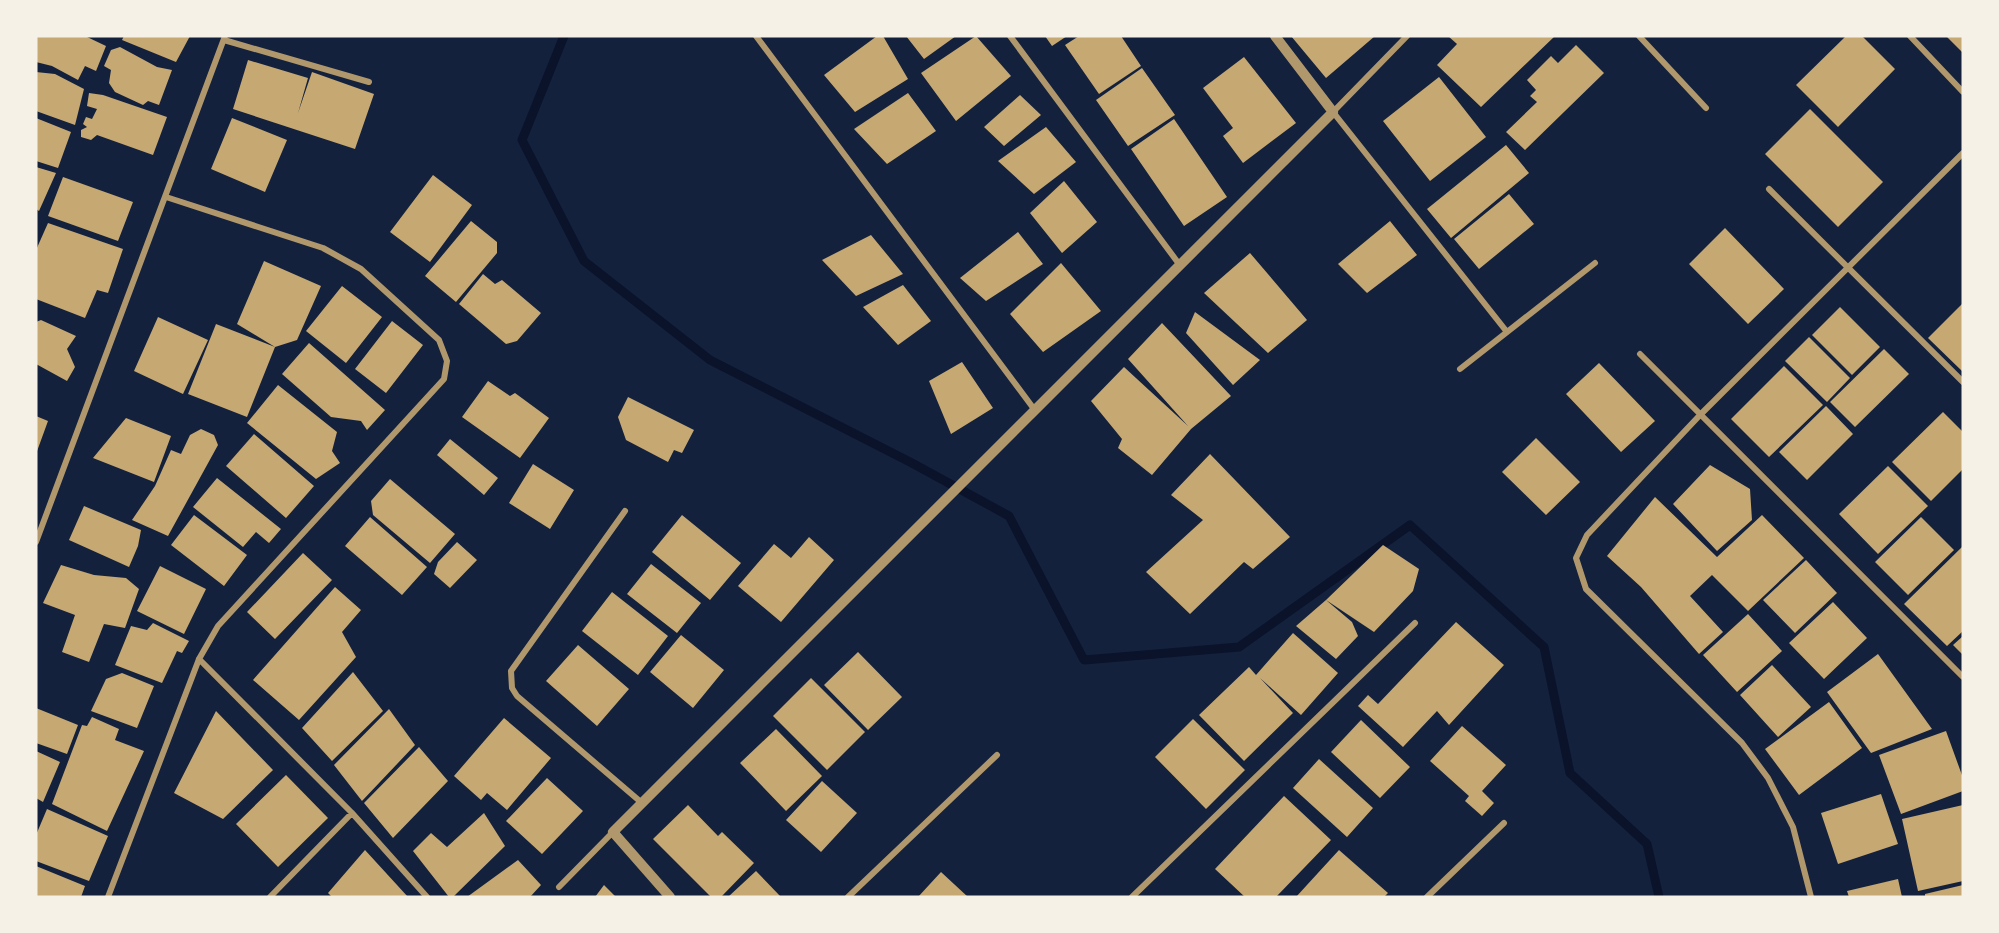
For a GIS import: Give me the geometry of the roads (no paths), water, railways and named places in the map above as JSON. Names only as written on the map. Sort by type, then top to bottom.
[{"type":"street","points":[[756,36],[1034,409]]},
{"type":"street","points":[[1010,36],[1179,264]]},
{"type":"street","points":[[1275,36],[1507,332]]},
{"type":"street","points":[[559,886],[1407,36]]},
{"type":"street","points":[[1639,36],[1706,108]]},
{"type":"street","points":[[1910,36],[1963,93]]},
{"type":"street","points":[[36,542],[224,38],[369,82]]},
{"type":"street","points":[[1811,897],[1793,827],[1768,778],[1742,743],[1586,589],[1576,558],[1587,535],[1700,415],[1963,153]]},
{"type":"street","points":[[1769,189],[1963,382]]},
{"type":"street","points":[[108,897],[199,659],[218,626],[444,379],[447,361],[439,340],[361,269],[323,248],[166,197]]},
{"type":"street","points":[[1460,369],[1595,263]]},
{"type":"street","points":[[1641,354],[1963,677]]},
{"type":"street","points":[[625,511],[511,671],[510,678],[517,696],[642,803]]},
{"type":"street","points":[[1132,897],[1415,622]]},
{"type":"street","points":[[199,659],[352,813],[427,897]]},
{"type":"street","points":[[848,897],[997,755]]},
{"type":"street","points":[[270,897],[352,813]]},
{"type":"street","points":[[1427,897],[1504,823]]},
{"type":"street","points":[[613,832],[670,897]]},
{"type":"waterway","points":[[564,36],[522,140],[584,261],[710,360],[912,463],[1009,516],[1084,660],[1239,647],[1410,525],[1544,647],[1570,773],[1647,844],[1659,897]]}]
